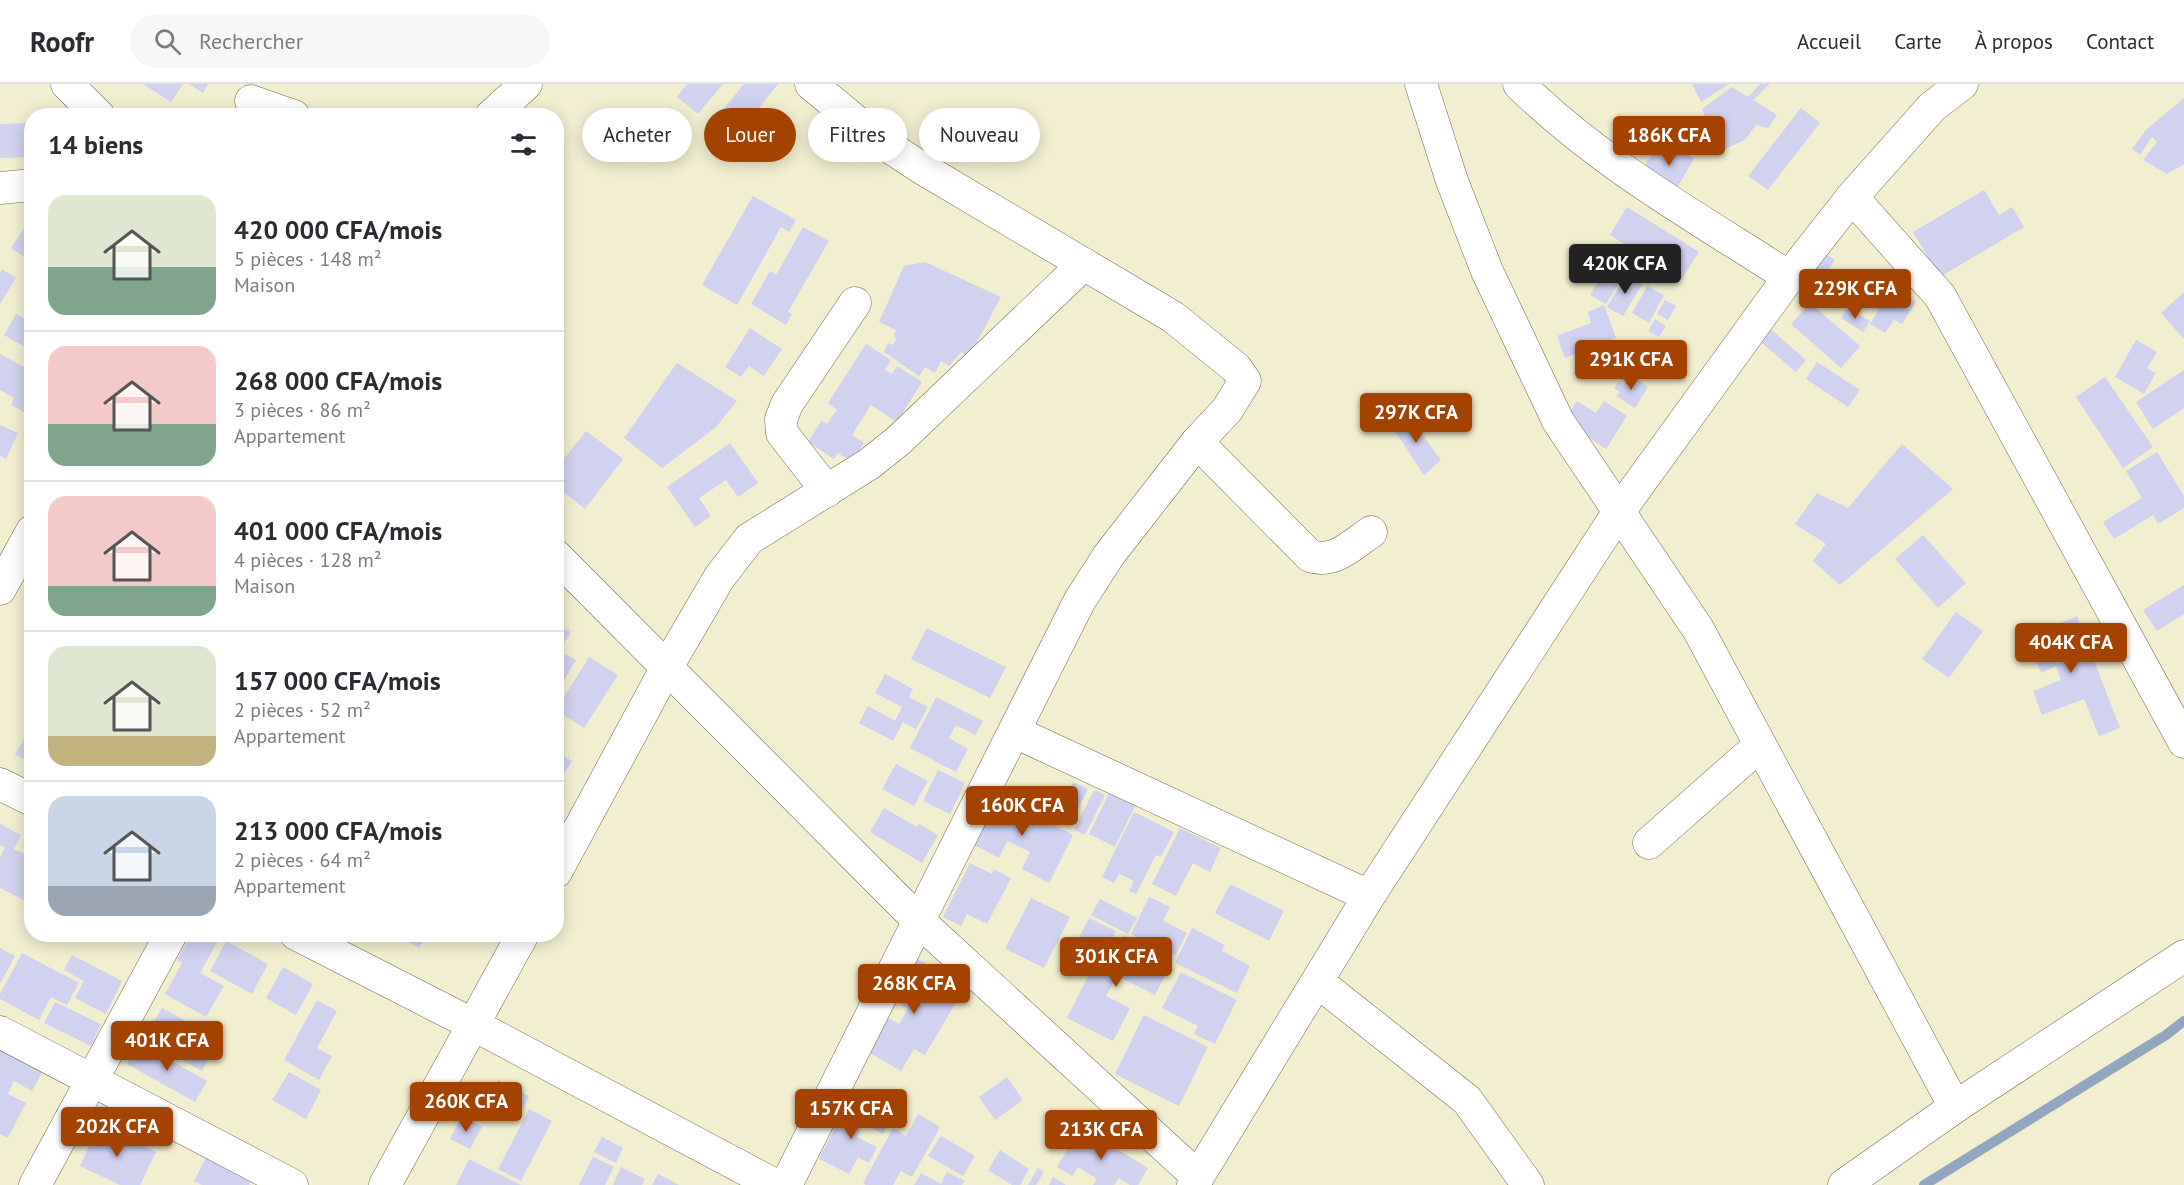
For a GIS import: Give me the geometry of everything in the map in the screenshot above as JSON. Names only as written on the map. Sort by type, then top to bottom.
[{"type":"street","points":[[67,84],[91,108]]},
{"type":"street","points":[[500,108],[526,84]]},
{"type":"street","points":[[786,1185],[1080,600],[1109,555],[1197,442],[1227,410],[1245,381],[1236,368],[1173,317],[920,167],[876,138],[811,84]]},
{"type":"street","points":[[1421,84],[1452,181],[1492,281],[1558,422],[1698,629],[1955,1107]]},
{"type":"street","points":[[1519,84],[1584,142],[1789,277]]},
{"type":"street","points":[[564,564],[919,921],[1195,1181],[1370,896],[1618,513],[1789,277],[1852,197],[1932,107],[1962,84]]},
{"type":"street","points":[[249,100],[272,108]]},
{"type":"street","points":[[0,188],[24,186]]},
{"type":"street","points":[[1852,197],[1940,296],[2184,742]]},
{"type":"street","points":[[564,857],[667,667],[719,578],[749,539],[869,464],[898,441],[1084,264]]},
{"type":"street","points":[[827,491],[782,433],[781,418],[787,404],[855,303]]},
{"type":"street","points":[[1197,442],[1310,556],[1321,560],[1333,557],[1371,532]]},
{"type":"street","points":[[0,589],[24,546]]},
{"type":"street","points":[[1015,732],[1370,896]]},
{"type":"street","points":[[1650,843],[1760,745]]},
{"type":"street","points":[[0,784],[24,796]]},
{"type":"street","points":[[35,1185],[167,942]]},
{"type":"street","points":[[312,942],[474,1025],[775,1185]]},
{"type":"street","points":[[385,1185],[519,942]]},
{"type":"street","points":[[1844,1185],[1955,1107],[2184,956]]},
{"type":"street","points":[[1318,982],[1467,1100],[1528,1185]]},
{"type":"street","points":[[0,1032],[292,1185]]},
{"type":"building","points":[[143,84],[183,84],[171,102]]},
{"type":"building","points":[[189,84],[208,84],[203,93]]},
{"type":"building","points":[[687,84],[723,84],[698,114],[677,97]]},
{"type":"building","points":[[744,84],[778,84],[759,108],[725,108]]},
{"type":"building","points":[[1692,84],[1729,84],[1701,102]]},
{"type":"building","points":[[1760,84],[1770,84],[1753,100],[1777,115],[1768,128],[1756,125],[1745,140],[1718,152],[1702,109],[1732,87],[1748,97]]},
{"type":"building","points":[[2184,98],[2184,164],[2167,174],[2143,160],[2157,142],[2152,137],[2140,155],[2132,149],[2147,129]]},
{"type":"building","points":[[1801,108],[1820,123],[1768,190],[1748,176]]},
{"type":"building","points":[[24,123],[24,157],[0,158],[0,124]]},
{"type":"building","points":[[1676,146],[1694,159],[1675,191],[1642,169],[1656,148],[1668,157]]},
{"type":"building","points":[[1984,190],[1999,215],[2012,207],[2024,227],[1940,277],[1913,232]]},
{"type":"building","points":[[753,196],[796,220],[789,232],[781,227],[737,305],[702,285]]},
{"type":"building","points":[[1627,207],[1699,252],[1681,280],[1610,235]]},
{"type":"building","points":[[803,227],[829,241],[788,312],[792,314],[786,325],[751,304],[770,271],[776,275]]},
{"type":"building","points":[[24,229],[24,257],[11,248]]},
{"type":"building","points":[[1819,249],[1835,260],[1822,278],[1807,268]]},
{"type":"building","points":[[1615,255],[1630,265],[1606,304],[1590,295]]},
{"type":"building","points":[[925,262],[1001,297],[969,357],[961,352],[949,366],[941,361],[935,373],[925,367],[919,376],[884,352],[888,343],[893,345],[897,339],[894,336],[896,330],[879,322],[904,266]]},
{"type":"building","points":[[2,269],[16,278],[0,304],[0,273]]},
{"type":"building","points":[[1627,273],[1643,283],[1623,316],[1607,307]]},
{"type":"building","points":[[1881,279],[1916,302],[1902,324],[1894,320],[1885,333],[1870,324],[1879,310],[1866,302]]},
{"type":"building","points":[[1647,286],[1664,295],[1649,323],[1632,313]]},
{"type":"building","points":[[2184,292],[2184,339],[2161,313]]},
{"type":"building","points":[[1665,300],[1676,306],[1668,320],[1657,314]]},
{"type":"building","points":[[1810,303],[1860,346],[1841,368],[1791,324]]},
{"type":"building","points":[[1604,305],[1616,338],[1565,358],[1557,336],[1591,323],[1588,312]]},
{"type":"building","points":[[1847,308],[1870,321],[1863,332],[1841,318]]},
{"type":"building","points":[[16,314],[24,318],[24,346],[4,335]]},
{"type":"building","points":[[1655,319],[1666,326],[1659,337],[1648,331]]},
{"type":"building","points":[[1766,325],[1806,360],[1796,372],[1755,337]]},
{"type":"building","points":[[750,328],[782,349],[764,376],[749,366],[741,377],[725,367]]},
{"type":"building","points":[[1649,339],[1662,346],[1655,359],[1642,352]]},
{"type":"building","points":[[2136,340],[2157,352],[2147,368],[2156,373],[2144,394],[2115,377]]},
{"type":"building","points":[[866,344],[891,360],[885,370],[892,374],[897,366],[922,382],[897,422],[871,405],[852,435],[864,443],[852,462],[838,453],[834,459],[808,442],[822,420],[827,424],[837,410],[828,403]]},
{"type":"building","points":[[0,354],[24,367],[24,412],[11,405],[14,398],[0,390]]},
{"type":"building","points":[[1817,362],[1860,390],[1848,407],[1806,379]]},
{"type":"building","points":[[677,363],[737,401],[716,427],[662,468],[624,438]]},
{"type":"building","points":[[2184,370],[2184,408],[2153,429],[2136,402]]},
{"type":"building","points":[[1630,375],[1648,387],[1635,408],[1616,396],[1620,392],[1614,388],[1618,382],[1624,385]]},
{"type":"building","points":[[2105,377],[2153,447],[2123,468],[2076,397]]},
{"type":"building","points":[[1577,401],[1596,413],[1604,401],[1627,416],[1606,449],[1564,421]]},
{"type":"building","points":[[1405,412],[1441,460],[1424,475],[1391,425]]},
{"type":"building","points":[[0,425],[18,433],[6,459],[0,456]]},
{"type":"building","points":[[586,431],[623,459],[585,509],[564,492],[564,459]]},
{"type":"building","points":[[730,443],[758,483],[738,497],[726,480],[699,498],[711,516],[695,527],[667,487]]},
{"type":"building","points":[[1902,444],[1953,489],[1840,585],[1813,561],[1826,544],[1795,524],[1817,493],[1848,508]]},
{"type":"building","points":[[2157,452],[2184,496],[2184,508],[2158,524],[2153,515],[2114,539],[2103,522],[2142,498],[2126,471]]},
{"type":"building","points":[[1923,535],[1966,583],[1938,608],[1895,559]]},
{"type":"building","points":[[2184,585],[2184,614],[2157,631],[2143,610]]},
{"type":"building","points":[[1956,612],[1983,631],[1949,678],[1922,659]]},
{"type":"building","points":[[2077,616],[2120,728],[2099,736],[2084,699],[2042,715],[2033,691],[2061,680],[2056,666],[2041,673],[2026,637]]},
{"type":"building","points":[[564,628],[571,632],[564,643]]},
{"type":"building","points":[[927,628],[1006,667],[990,698],[911,659]]},
{"type":"building","points":[[564,654],[576,660],[564,680]]},
{"type":"building","points":[[589,657],[618,675],[584,728],[564,715],[564,697]]},
{"type":"building","points":[[885,674],[913,689],[909,697],[928,707],[916,729],[903,722],[893,741],[859,723],[868,706],[895,721],[902,707],[875,693]]},
{"type":"building","points":[[936,697],[983,721],[975,735],[956,725],[949,738],[968,749],[956,772],[910,748]]},
{"type":"building","points":[[24,740],[24,759],[15,754]]},
{"type":"building","points":[[564,756],[572,761],[564,774]]},
{"type":"building","points":[[896,764],[928,781],[914,806],[882,789]]},
{"type":"building","points":[[938,770],[965,783],[950,814],[923,801]]},
{"type":"building","points":[[1073,782],[1088,789],[1072,821],[1058,813]]},
{"type":"building","points":[[1113,785],[1139,798],[1115,847],[1089,834]]},
{"type":"building","points":[[1094,790],[1105,795],[1085,835],[1074,830]]},
{"type":"building","points":[[994,795],[1073,835],[1049,883],[1022,869],[1030,852],[1007,841],[999,858],[970,843]]},
{"type":"building","points":[[884,808],[917,827],[919,824],[938,835],[922,863],[870,832]]},
{"type":"building","points":[[1134,812],[1174,832],[1161,857],[1156,855],[1136,894],[1129,891],[1134,881],[1119,874],[1114,883],[1102,877]]},
{"type":"building","points":[[0,824],[21,835],[14,849],[24,853],[24,900],[0,888],[0,857],[5,847],[0,845]]},
{"type":"building","points":[[1180,828],[1221,848],[1210,872],[1193,863],[1176,896],[1152,884]]},
{"type":"building","points":[[970,863],[992,874],[994,869],[1011,878],[987,924],[967,914],[961,926],[943,917]]},
{"type":"building","points":[[1230,884],[1284,911],[1269,941],[1215,913]]},
{"type":"building","points":[[1149,897],[1170,907],[1163,921],[1187,933],[1175,956],[1131,934]]},
{"type":"building","points":[[1031,898],[1070,917],[1044,968],[1005,949]]},
{"type":"building","points":[[1100,899],[1137,918],[1128,934],[1091,915]]},
{"type":"building","points":[[1089,918],[1116,931],[1102,959],[1075,945]]},
{"type":"building","points":[[1192,928],[1225,945],[1222,951],[1250,966],[1237,993],[1175,963]]},
{"type":"building","points":[[1124,935],[1157,952],[1153,959],[1169,967],[1155,995],[1117,976],[1106,996],[1130,1008],[1113,1041],[1067,1018],[1094,965],[1106,971]]},
{"type":"building","points":[[187,942],[217,942],[200,973],[224,986],[206,1017],[165,994],[182,963],[177,960]]},
{"type":"building","points":[[225,942],[268,964],[252,994],[210,971]]},
{"type":"building","points":[[408,942],[422,942],[419,948]]},
{"type":"building","points":[[0,948],[15,956],[0,984]]},
{"type":"building","points":[[22,953],[79,983],[67,1005],[51,997],[39,1020],[0,999],[0,994]]},
{"type":"building","points":[[72,955],[122,981],[106,1014],[75,998],[84,981],[64,970]]},
{"type":"building","points":[[913,956],[965,987],[925,1055],[914,1049],[901,1071],[860,1047],[880,1013],[899,1024],[908,1009],[889,997]]},
{"type":"building","points":[[283,967],[313,984],[296,1015],[266,998]]},
{"type":"building","points":[[1181,972],[1237,1000],[1215,1044],[1194,1034],[1198,1026],[1162,1008]]},
{"type":"building","points":[[317,1000],[337,1011],[317,1048],[332,1056],[319,1080],[284,1060]]},
{"type":"building","points":[[55,1002],[101,1024],[91,1046],[44,1023]]},
{"type":"building","points":[[162,1008],[220,1040],[202,1071],[144,1038]]},
{"type":"building","points":[[1144,1015],[1208,1047],[1179,1106],[1115,1074]]},
{"type":"building","points":[[140,1043],[207,1081],[195,1102],[127,1064]]},
{"type":"building","points":[[0,1046],[44,1069],[32,1091],[14,1081],[8,1094],[26,1103],[8,1138],[0,1134]]},
{"type":"building","points":[[289,1072],[321,1090],[306,1119],[272,1100]]},
{"type":"building","points":[[1007,1077],[1023,1100],[995,1120],[979,1097]]},
{"type":"building","points":[[498,1080],[529,1096],[521,1112],[490,1097]]},
{"type":"building","points":[[847,1103],[888,1124],[883,1134],[863,1124],[857,1137],[877,1147],[869,1163],[858,1157],[849,1174],[819,1159]]},
{"type":"building","points":[[529,1109],[552,1121],[521,1181],[498,1169]]},
{"type":"building","points":[[918,1114],[940,1127],[912,1177],[901,1171],[893,1185],[863,1183],[893,1128],[906,1136]]},
{"type":"building","points":[[462,1116],[482,1127],[470,1149],[450,1139]]},
{"type":"building","points":[[99,1125],[156,1152],[140,1185],[120,1185],[80,1166]]},
{"type":"building","points":[[1081,1127],[1148,1168],[1138,1185],[1130,1185],[1119,1178],[1114,1185],[1093,1185],[1097,1179],[1078,1167],[1072,1176],[1057,1167]]},
{"type":"building","points":[[941,1136],[975,1156],[963,1176],[928,1156]]},
{"type":"building","points":[[602,1137],[623,1148],[616,1163],[594,1152]]},
{"type":"building","points":[[1000,1150],[1029,1169],[1020,1185],[1012,1185],[988,1170]]},
{"type":"building","points":[[593,1157],[614,1167],[605,1185],[579,1185]]},
{"type":"building","points":[[206,1158],[251,1181],[249,1185],[202,1185],[194,1181]]},
{"type":"building","points":[[469,1159],[521,1185],[456,1185]]},
{"type":"building","points":[[621,1167],[645,1179],[642,1185],[613,1185]]},
{"type":"building","points":[[1038,1168],[1044,1172],[1036,1185],[1028,1185]]},
{"type":"building","points":[[947,1172],[965,1181],[962,1185],[914,1185],[921,1173],[941,1184]]},
{"type":"building","points":[[658,1174],[679,1185],[652,1185]]},
{"type":"building","points":[[1053,1177],[1066,1185],[1049,1185]]},
{"type":"waterway","points":[[1924,1185],[2166,1035],[2184,1021]]}]
